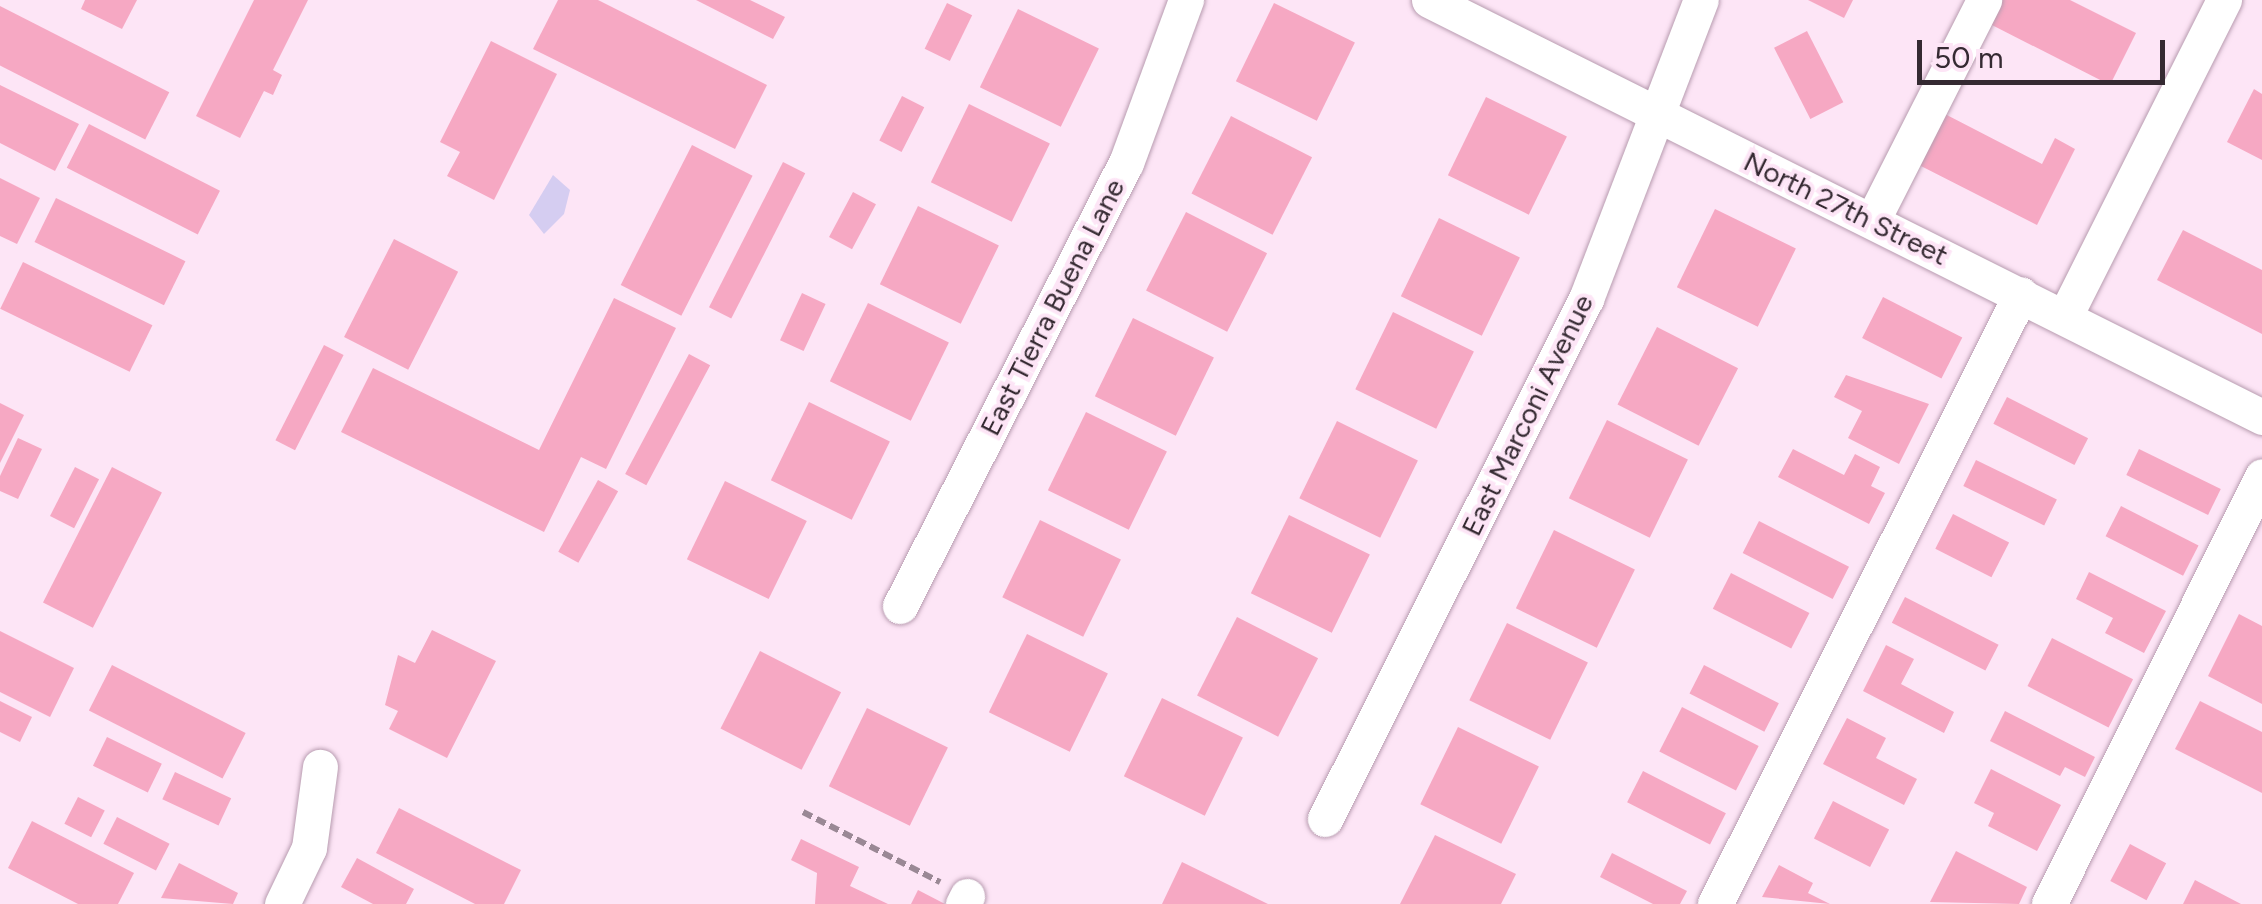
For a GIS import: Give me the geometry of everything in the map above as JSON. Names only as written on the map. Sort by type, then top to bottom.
[{"type":"street","name":"East Tierra Buena Lane","points":[[900,606],[1126,163],[1186,0]]},
{"type":"street","name":"North 27th Street","points":[[1429,0],[2262,416]]},
{"type":"street","name":"East Marconi Avenue","points":[[1325,819],[1586,299],[1652,112],[1701,0]]},
{"type":"street","points":[[1872,220],[1984,0]]},
{"type":"street","points":[[2066,316],[2224,0]]},
{"type":"street","points":[[1715,904],[2021,294]]},
{"type":"street","points":[[2049,904],[2262,476]]},
{"type":"street","points":[[282,904],[309,848],[320,767]]},
{"type":"path","points":[[803,812],[965,900]]},
{"type":"shaded area","points":[[553,175],[570,190],[564,214],[544,234],[529,215]]},
{"type":"building","points":[[85,0],[137,0],[122,29],[81,9]]},
{"type":"building","points":[[254,0],[308,0],[273,70],[282,75],[273,95],[264,91],[240,138],[196,116]]},
{"type":"building","points":[[558,0],[598,0],[767,85],[735,149],[533,49]]},
{"type":"building","points":[[696,0],[750,0],[785,17],[773,39]]},
{"type":"building","points":[[1808,0],[1853,0],[1844,18]]},
{"type":"building","points":[[2000,0],[2070,0],[2136,33],[2110,85],[1988,23]]},
{"type":"building","points":[[947,3],[972,15],[950,61],[925,49]]},
{"type":"building","points":[[1274,3],[1355,42],[1317,121],[1236,81]]},
{"type":"building","points":[[0,6],[169,92],[145,139],[0,65]]},
{"type":"building","points":[[1018,9],[1099,48],[1061,127],[980,87]]},
{"type":"building","points":[[1807,31],[1843,102],[1810,119],[1774,48]]},
{"type":"building","points":[[491,41],[557,74],[494,200],[447,176],[460,152],[440,142]]},
{"type":"building","points":[[0,85],[79,124],[55,171],[0,143]]},
{"type":"building","points":[[2254,89],[2262,94],[2262,160],[2227,142]]},
{"type":"building","points":[[902,96],[924,107],[902,152],[879,141]]},
{"type":"building","points":[[1486,97],[1567,136],[1529,215],[1448,175]]},
{"type":"building","points":[[969,104],[1050,143],[1012,222],[931,182]]},
{"type":"building","points":[[1943,113],[2042,164],[2055,138],[2075,149],[2037,225],[1917,164]]},
{"type":"building","points":[[1231,116],[1312,157],[1273,235],[1192,194]]},
{"type":"building","points":[[89,124],[220,191],[198,234],[67,168]]},
{"type":"building","points":[[692,145],[753,176],[681,316],[621,285]]},
{"type":"building","points":[[783,162],[805,173],[731,319],[709,307]]},
{"type":"building","points":[[0,178],[40,198],[17,244],[0,236]]},
{"type":"building","points":[[853,192],[876,204],[852,249],[829,237]]},
{"type":"building","points":[[56,198],[185,261],[164,305],[35,242]]},
{"type":"building","points":[[918,206],[999,245],[961,324],[880,284]]},
{"type":"building","points":[[1715,209],[1796,248],[1758,327],[1677,287]]},
{"type":"building","points":[[1186,212],[1267,253],[1227,332],[1146,290]]},
{"type":"building","points":[[1439,218],[1520,257],[1482,336],[1401,296]]},
{"type":"building","points":[[2183,230],[2262,270],[2262,334],[2157,280]]},
{"type":"building","points":[[394,239],[458,272],[408,370],[344,337]]},
{"type":"building","points":[[23,262],[152,325],[130,372],[0,309]]},
{"type":"building","points":[[802,293],[826,304],[804,351],[780,340]]},
{"type":"building","points":[[1883,297],[1962,337],[1941,378],[1862,338]]},
{"type":"building","points":[[614,298],[676,328],[606,469],[581,457],[544,532],[341,432],[373,368],[539,450]]},
{"type":"building","points":[[868,303],[949,342],[911,421],[830,381]]},
{"type":"building","points":[[1393,312],[1474,351],[1436,429],[1355,389]]},
{"type":"building","points":[[1133,318],[1214,357],[1176,436],[1095,396]]},
{"type":"building","points":[[1657,327],[1738,368],[1699,446],[1618,405]]},
{"type":"building","points":[[324,345],[344,355],[295,450],[275,440]]},
{"type":"building","points":[[689,354],[710,365],[646,485],[625,474]]},
{"type":"building","points":[[1846,375],[1929,404],[1899,464],[1848,438],[1862,411],[1834,397]]},
{"type":"building","points":[[2007,397],[2088,438],[2074,465],[1993,424]]},
{"type":"building","points":[[809,402],[890,441],[852,520],[771,480]]},
{"type":"building","points":[[0,403],[24,415],[0,463]]},
{"type":"building","points":[[1086,412],[1167,451],[1129,530],[1048,490]]},
{"type":"building","points":[[1607,420],[1688,459],[1650,538],[1569,498]]},
{"type":"building","points":[[1337,421],[1418,460],[1380,538],[1299,498]]},
{"type":"building","points":[[18,438],[42,449],[18,499],[0,491],[0,476]]},
{"type":"building","points":[[1793,449],[1844,475],[1855,454],[1880,467],[1871,486],[1885,493],[1869,524],[1778,477]]},
{"type":"building","points":[[2139,449],[2221,489],[2208,515],[2126,475]]},
{"type":"building","points":[[1976,460],[2057,499],[2044,526],[1963,486]]},
{"type":"building","points":[[75,467],[99,479],[74,528],[50,516]]},
{"type":"building","points":[[112,467],[162,492],[93,628],[43,602]]},
{"type":"building","points":[[598,480],[618,491],[578,563],[558,552]]},
{"type":"building","points":[[725,481],[807,521],[769,599],[687,559]]},
{"type":"building","points":[[2121,506],[2199,545],[2183,576],[2106,536]]},
{"type":"building","points":[[1953,514],[2009,543],[1991,577],[1935,549]]},
{"type":"building","points":[[1289,515],[1370,554],[1332,633],[1251,593]]},
{"type":"building","points":[[1040,520],[1121,559],[1083,637],[1002,597]]},
{"type":"building","points":[[1759,521],[1849,567],[1833,599],[1743,553]]},
{"type":"building","points":[[1554,530],[1635,569],[1597,648],[1516,608]]},
{"type":"building","points":[[2089,572],[2166,611],[2144,653],[2105,633],[2113,618],[2076,599]]},
{"type":"building","points":[[1731,573],[1809,613],[1791,649],[1713,609]]},
{"type":"building","points":[[1905,597],[1999,645],[1985,671],[1892,623]]},
{"type":"building","points":[[2239,614],[2262,626],[2262,704],[2208,676]]},
{"type":"building","points":[[1237,617],[1318,658],[1278,737],[1197,695]]},
{"type":"building","points":[[1507,623],[1588,662],[1550,740],[1469,700]]},
{"type":"building","points":[[432,630],[496,661],[447,758],[389,729],[398,711],[385,705],[398,655],[415,663]]},
{"type":"building","points":[[0,631],[74,668],[50,717],[0,692]]},
{"type":"building","points":[[1027,634],[1108,673],[1070,752],[989,712]]},
{"type":"building","points":[[2052,638],[2133,679],[2109,727],[2027,686]]},
{"type":"building","points":[[1886,645],[1914,659],[1901,684],[1954,712],[1944,733],[1863,691]]},
{"type":"building","points":[[760,651],[841,692],[802,770],[721,729]]},
{"type":"building","points":[[112,665],[246,733],[222,779],[89,710]]},
{"type":"building","points":[[1704,665],[1779,703],[1764,732],[1689,694]]},
{"type":"building","points":[[1162,698],[1243,737],[1205,816],[1124,776]]},
{"type":"building","points":[[0,701],[32,717],[20,742],[0,732]]},
{"type":"building","points":[[2200,701],[2262,732],[2262,793],[2175,749]]},
{"type":"building","points":[[1682,707],[1759,746],[1736,791],[1659,752]]},
{"type":"building","points":[[867,708],[948,747],[910,826],[829,786]]},
{"type":"building","points":[[2005,711],[2095,757],[2085,777],[2065,767],[2060,776],[1990,741]]},
{"type":"building","points":[[1847,718],[1886,738],[1876,758],[1917,779],[1904,805],[1823,764]]},
{"type":"building","points":[[1458,727],[1539,766],[1501,844],[1420,804]]},
{"type":"building","points":[[107,737],[162,764],[148,793],[93,766]]},
{"type":"building","points":[[1991,769],[2061,805],[2037,851],[1988,826],[1994,813],[1974,803]]},
{"type":"building","points":[[1643,771],[1726,813],[1710,844],[1627,802]]},
{"type":"building","points":[[175,772],[231,798],[219,825],[162,799]]},
{"type":"building","points":[[78,797],[105,811],[91,837],[64,824]]},
{"type":"building","points":[[1833,801],[1889,830],[1870,867],[1814,838]]},
{"type":"building","points":[[399,808],[521,870],[504,904],[475,904],[376,853]]},
{"type":"building","points":[[117,817],[170,844],[156,871],[103,844]]},
{"type":"building","points":[[32,821],[134,873],[118,904],[78,904],[8,868]]},
{"type":"building","points":[[1435,835],[1516,874],[1501,904],[1400,904]]},
{"type":"building","points":[[801,839],[859,867],[850,886],[888,904],[815,904],[817,873],[791,860]]},
{"type":"building","points":[[2130,844],[2166,863],[2146,900],[2110,881]]},
{"type":"building","points":[[1956,851],[2027,887],[2019,904],[1930,902]]},
{"type":"building","points":[[1612,853],[1687,891],[1680,904],[1653,904],[1600,877]]},
{"type":"building","points":[[357,858],[414,889],[406,904],[373,904],[341,887]]},
{"type":"building","points":[[1182,862],[1268,904],[1162,904]]},
{"type":"building","points":[[179,863],[238,893],[233,904],[161,898]]},
{"type":"building","points":[[1779,865],[1813,883],[1808,893],[1830,904],[1762,897]]},
{"type":"building","points":[[2195,880],[2241,904],[2183,904]]},
{"type":"building","points":[[918,890],[945,904],[911,904]]}]
